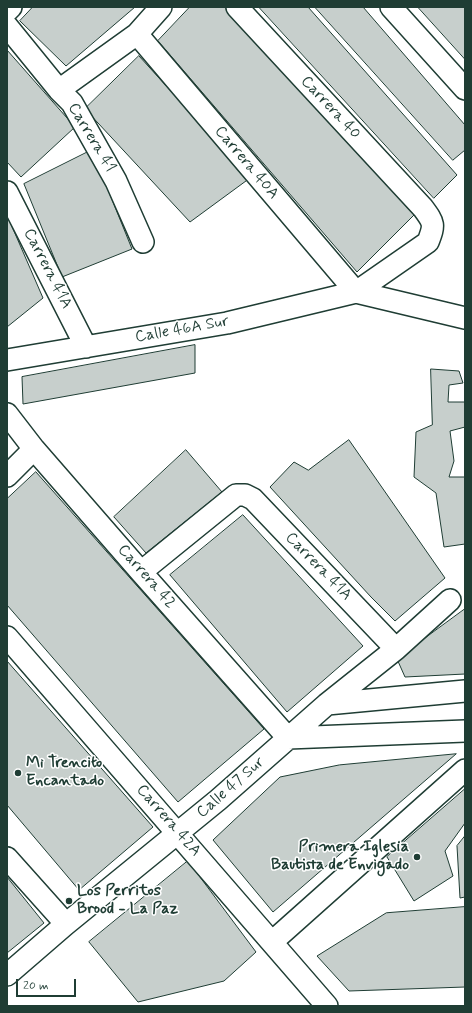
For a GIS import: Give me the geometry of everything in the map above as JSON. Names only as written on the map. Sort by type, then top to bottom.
[{"type":"street","points":[[7,11],[11,7]]},
{"type":"street","points":[[60,90],[137,34],[161,7]]},
{"type":"street","name":"Carrera 40","points":[[238,7],[423,208]]},
{"type":"street","points":[[391,7],[465,89]]},
{"type":"street","name":"Carrera 41","points":[[7,26],[72,103],[116,181],[143,242]]},
{"type":"street","name":"Carrera 40A","points":[[137,34],[356,292]]},
{"type":"street","name":"Carrera 41A","points":[[7,192],[86,346]]},
{"type":"street","name":"Calle 46A Sur","points":[[7,360],[227,323],[356,292],[428,242],[433,229],[431,220],[423,208]]},
{"type":"street","name":"Calle 46A Sur","points":[[356,292],[465,318]]},
{"type":"street","name":"Carrera 42","points":[[7,414],[34,449],[288,738]]},
{"type":"street","points":[[7,476],[34,449]]},
{"type":"street","name":"Carrera 41A","points":[[141,572],[236,495],[245,495],[253,499],[396,649]]},
{"type":"street","name":"Calle 47 Sur","points":[[7,975],[66,924],[218,800],[327,704],[396,649],[450,600]]},
{"type":"street","name":"Carrera 42A","points":[[7,637],[178,832],[327,1006]]},
{"type":"street","points":[[327,704],[465,691]]},
{"type":"street","points":[[288,738],[465,731]]},
{"type":"street","points":[[272,942],[465,770]]},
{"type":"street","points":[[7,858],[66,924]]},
{"type":"building","points":[[33,7],[135,7],[66,66],[20,21]]},
{"type":"building","points":[[190,7],[227,7],[414,215],[357,272],[158,41]]},
{"type":"building","points":[[259,7],[308,7],[457,175],[434,198]]},
{"type":"building","points":[[315,7],[363,7],[465,125],[465,150],[453,160]]},
{"type":"building","points":[[418,7],[465,7],[465,59]]},
{"type":"building","points":[[7,50],[75,127],[21,177],[7,162]]},
{"type":"building","points":[[139,56],[250,178],[190,222],[85,109]]},
{"type":"building","points":[[92,150],[132,249],[62,277],[24,184]]},
{"type":"building","points":[[7,215],[43,298],[7,327]]},
{"type":"building","points":[[195,345],[195,373],[23,404],[22,377]]},
{"type":"building","points":[[431,369],[459,371],[463,383],[449,385],[448,402],[465,402],[465,427],[450,431],[454,461],[449,477],[465,477],[465,544],[444,547],[436,493],[414,477],[416,432],[432,425]]},
{"type":"building","points":[[349,440],[445,578],[395,621],[270,487],[294,462],[308,470]]},
{"type":"building","points":[[186,450],[222,492],[146,553],[114,517]]},
{"type":"building","points":[[36,472],[264,729],[178,802],[7,605],[7,499]]},
{"type":"building","points":[[243,515],[363,646],[287,712],[170,575]]},
{"type":"building","points":[[465,609],[465,674],[405,677],[397,659]]},
{"type":"building","points":[[7,661],[153,827],[79,890],[7,805]]},
{"type":"building","points":[[456,754],[273,912],[213,840],[280,777],[339,765]]},
{"type":"building","points":[[465,789],[465,823],[445,851],[453,876],[414,901],[387,857]]},
{"type":"building","points":[[465,836],[465,897],[460,898],[457,846]]},
{"type":"building","points":[[188,861],[256,952],[224,981],[138,1002],[89,942]]},
{"type":"building","points":[[7,877],[44,923],[7,953]]},
{"type":"building","points":[[465,907],[465,987],[349,991],[317,956],[386,913]]},
{"type":"place","name":"Mi Trencito Encantado","points":[[18,773]]},
{"type":"place","name":"Primera Iglesia Bautista de Envigado","points":[[417,857]]},
{"type":"place","name":"Los Perritos Brood - La Paz","points":[[69,901]]}]
